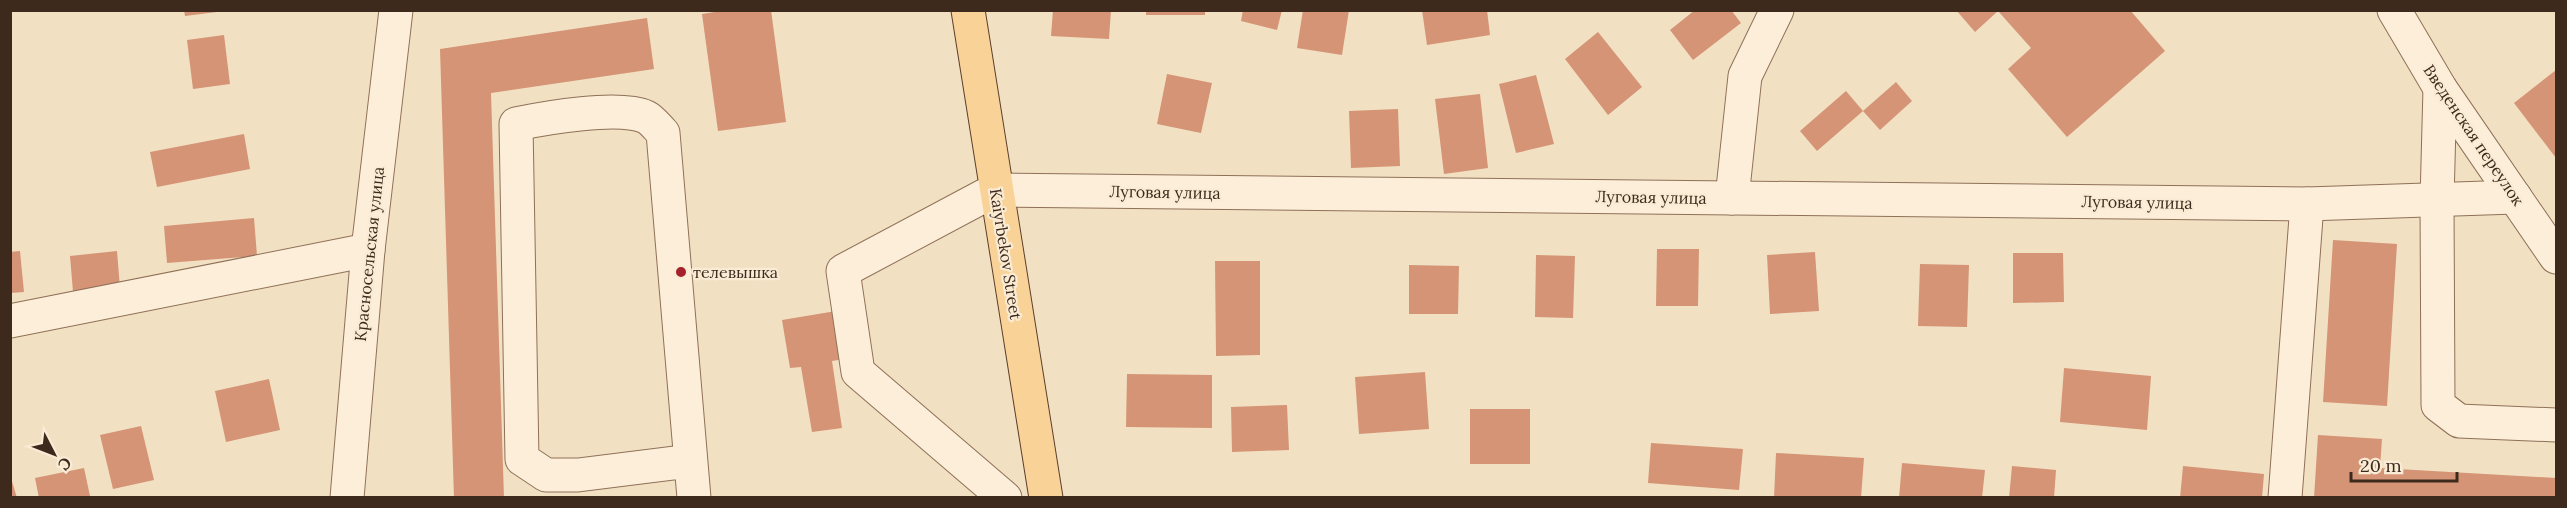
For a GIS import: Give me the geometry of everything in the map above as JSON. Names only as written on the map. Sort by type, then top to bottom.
[{"type":"main road","name":"Kaiyrbekov Street","points":[[968,10],[1046,498]]},
{"type":"street","name":"Красносельская улица","points":[[347,498],[368,250],[396,10]]},
{"type":"street","points":[[1732,198],[1745,76],[1777,10]]},
{"type":"street","name":"Введенская переулок","points":[[2394,10],[2440,88],[2556,258]]},
{"type":"street","points":[[2440,88],[2437,200],[2438,405],[2459,421],[2556,425]]},
{"type":"street","points":[[690,461],[578,475],[546,475],[522,459],[516,124],[564,114],[623,113],[646,117],[663,133],[694,498]]},
{"type":"street","points":[[995,190],[843,271],[858,372],[1005,498]]},
{"type":"street","name":"Луговая улица","points":[[995,190],[2307,204],[2515,197]]},
{"type":"street","points":[[2285,498],[2307,204]]},
{"type":"street","points":[[10,321],[368,250]]},
{"type":"building","points":[[184,10],[217,10],[217,12],[185,16]]},
{"type":"building","points":[[727,10],[771,10],[786,122],[718,131],[702,14]]},
{"type":"building","points":[[1053,10],[1111,10],[1109,39],[1051,36]]},
{"type":"building","points":[[1146,10],[1205,10],[1205,15],[1146,15]]},
{"type":"building","points":[[1243,10],[1282,10],[1277,30],[1241,21]]},
{"type":"building","points":[[1303,10],[1349,10],[1342,55],[1297,48]]},
{"type":"building","points":[[1422,10],[1487,10],[1490,35],[1427,45]]},
{"type":"building","points":[[1695,10],[1731,10],[1741,23],[1693,60],[1670,30]]},
{"type":"building","points":[[1956,10],[2130,10],[2165,51],[2067,137],[2008,69],[2031,48],[1998,11],[1975,32]]},
{"type":"building","points":[[647,18],[654,69],[491,93],[504,498],[454,498],[440,49]]},
{"type":"building","points":[[1598,32],[1642,87],[1608,115],[1565,59]]},
{"type":"building","points":[[224,35],[230,84],[193,89],[187,40]]},
{"type":"building","points":[[2556,70],[2556,158],[2514,103]]},
{"type":"building","points":[[1167,74],[1212,83],[1201,133],[1157,124]]},
{"type":"building","points":[[1536,75],[1554,144],[1516,153],[1499,84]]},
{"type":"building","points":[[1896,82],[1912,101],[1880,130],[1863,111]]},
{"type":"building","points":[[1846,91],[1863,111],[1817,151],[1800,131]]},
{"type":"building","points":[[1480,94],[1488,168],[1444,174],[1435,99]]},
{"type":"building","points":[[1398,109],[1400,166],[1351,168],[1349,111]]},
{"type":"building","points":[[244,134],[250,169],[157,187],[150,152]]},
{"type":"building","points":[[254,218],[257,256],[167,263],[164,226]]},
{"type":"building","points":[[2333,240],[2397,244],[2387,406],[2323,402]]},
{"type":"building","points":[[1657,249],[1699,249],[1698,306],[1656,306]]},
{"type":"building","points":[[20,251],[24,292],[10,293],[10,252]]},
{"type":"building","points":[[117,251],[120,288],[73,292],[70,256]]},
{"type":"building","points":[[1815,252],[1819,311],[1770,314],[1767,255]]},
{"type":"building","points":[[2013,253],[2063,253],[2064,302],[2013,303]]},
{"type":"building","points":[[1536,255],[1575,256],[1573,318],[1535,317]]},
{"type":"building","points":[[1215,261],[1260,261],[1260,355],[1216,356]]},
{"type":"building","points":[[1920,264],[1969,265],[1967,327],[1918,326]]},
{"type":"building","points":[[1409,265],[1459,266],[1458,314],[1409,314]]},
{"type":"building","points":[[836,311],[844,359],[832,361],[842,428],[812,432],[801,367],[790,368],[782,320]]},
{"type":"building","points":[[2064,368],[2151,376],[2147,430],[2060,422]]},
{"type":"building","points":[[1425,372],[1429,429],[1359,434],[1355,377]]},
{"type":"building","points":[[1127,374],[1212,375],[1212,428],[1126,427]]},
{"type":"building","points":[[269,379],[280,430],[226,442],[215,391]]},
{"type":"building","points":[[1287,405],[1289,450],[1232,452],[1231,407]]},
{"type":"building","points":[[1470,409],[1530,409],[1530,464],[1470,464]]},
{"type":"building","points":[[141,426],[154,480],[113,489],[100,435]]},
{"type":"building","points":[[2318,435],[2382,439],[2380,468],[2556,478],[2556,498],[2314,498]]},
{"type":"building","points":[[1651,443],[1743,449],[1739,490],[1648,483]]},
{"type":"building","points":[[1776,453],[1864,458],[1861,498],[1774,498]]},
{"type":"building","points":[[1902,463],[1985,470],[1982,498],[1899,498]]},
{"type":"building","points":[[2012,466],[2056,470],[2054,498],[2009,498]]},
{"type":"building","points":[[2183,466],[2264,474],[2262,498],[2180,498]]},
{"type":"building","points":[[84,468],[90,496],[39,498],[35,478]]},
{"type":"building","points":[[11,478],[17,498],[10,498]]},
{"type":"place","name":"телевышка","points":[[681,272]]}]
